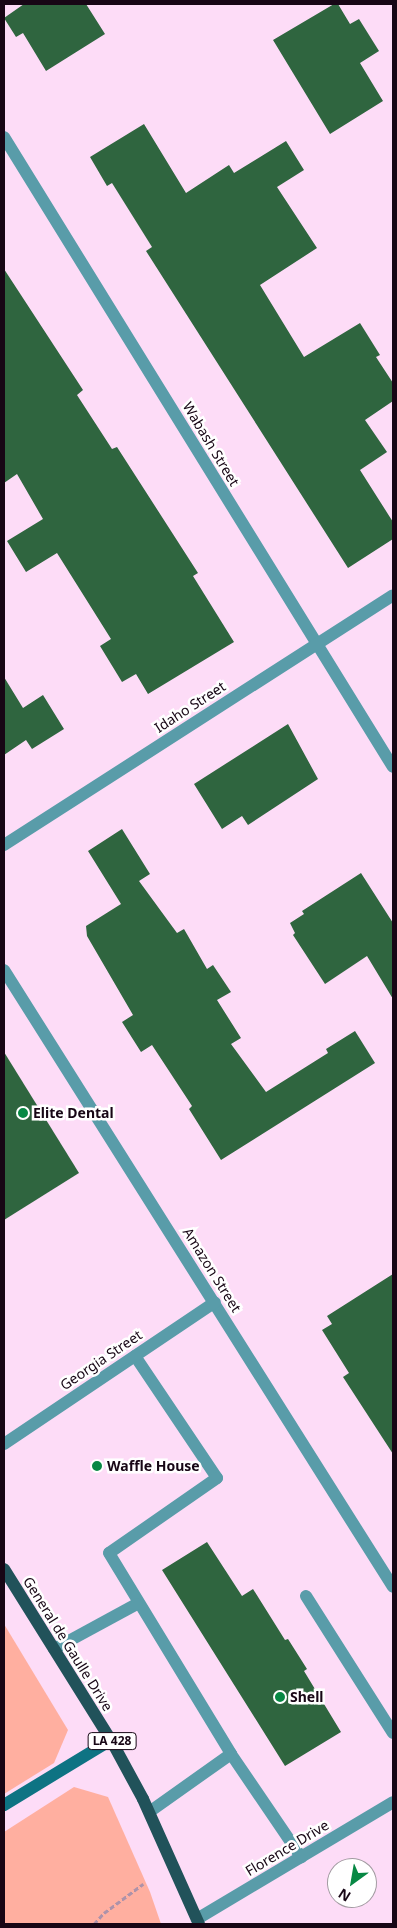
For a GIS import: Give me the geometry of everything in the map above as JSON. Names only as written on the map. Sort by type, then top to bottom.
[{"type":"main road","name":"General de Gaulle Drive","points":[[4,1569],[111,1740],[149,1812],[198,1922]]},
{"type":"street","name":"Wabash Street","points":[[4,137],[79,254],[315,644],[393,767]]},
{"type":"street","name":"Idaho Street","points":[[4,845],[393,595]]},
{"type":"street","name":"Amazon Street","points":[[4,970],[393,1587]]},
{"type":"street","name":"Georgia Street","points":[[4,1444],[215,1302]]},
{"type":"street","points":[[135,1356],[216,1478],[109,1553],[137,1604],[231,1754],[301,1857]]},
{"type":"street","points":[[306,1596],[393,1733]]},
{"type":"street","points":[[54,1649],[137,1604]]},
{"type":"street","points":[[4,1805],[111,1740]]},
{"type":"street","points":[[149,1812],[231,1754]]},
{"type":"street","name":"Florence Drive","points":[[198,1922],[393,1802]]},
{"type":"path","points":[[94,1924],[104,1913],[143,1884]]},
{"type":"shaded area","points":[[4,1624],[68,1730],[54,1763],[4,1794]]},
{"type":"shaded area","points":[[74,1787],[108,1797],[150,1892],[161,1924],[4,1924],[4,1832]]},
{"type":"building","points":[[24,4],[86,4],[105,34],[46,71],[23,33],[16,37],[4,18]]},
{"type":"building","points":[[334,4],[338,4],[350,24],[359,19],[379,51],[360,63],[383,101],[330,134],[273,40]]},
{"type":"building","points":[[144,124],[186,193],[229,165],[234,173],[286,141],[304,170],[277,187],[317,248],[260,285],[304,357],[360,323],[380,355],[376,357],[393,383],[393,401],[365,420],[387,452],[360,470],[393,522],[393,539],[348,568],[146,251],[152,247],[112,183],[107,186],[90,157]]},
{"type":"building","points":[[4,269],[83,390],[77,395],[112,449],[117,447],[198,573],[193,576],[234,642],[148,694],[136,674],[122,682],[100,646],[111,639],[57,553],[26,572],[7,541],[43,519],[17,474],[4,483]]},
{"type":"building","points":[[4,677],[23,708],[43,695],[64,729],[32,749],[26,740],[4,755]]},
{"type":"building","points":[[288,724],[318,779],[248,825],[242,816],[222,829],[194,784]]},
{"type":"building","points":[[122,829],[150,874],[139,881],[177,933],[184,929],[207,969],[213,965],[231,992],[217,1000],[241,1038],[231,1044],[266,1092],[328,1053],[326,1049],[355,1031],[375,1063],[221,1160],[189,1109],[192,1106],[152,1045],[141,1052],[122,1022],[133,1015],[87,936],[86,926],[121,904],[88,851]]},
{"type":"building","points":[[361,873],[393,923],[393,999],[367,956],[325,984],[293,935],[295,933],[290,923],[304,914],[302,911]]},
{"type":"building","name":"Elite Dental","points":[[4,1052],[79,1173],[4,1220]]},
{"type":"building","points":[[393,1274],[393,1454],[343,1377],[349,1373],[322,1330],[332,1324],[327,1316]]},
{"type":"building","points":[[207,1542],[242,1596],[253,1589],[285,1640],[288,1639],[307,1669],[304,1671],[341,1732],[285,1766],[162,1570]]},
{"type":"place","name":"Elite Dental","points":[[23,1113]]},
{"type":"place","name":"Waffle House","points":[[97,1466]]},
{"type":"place","name":"Shell","points":[[280,1697]]}]
